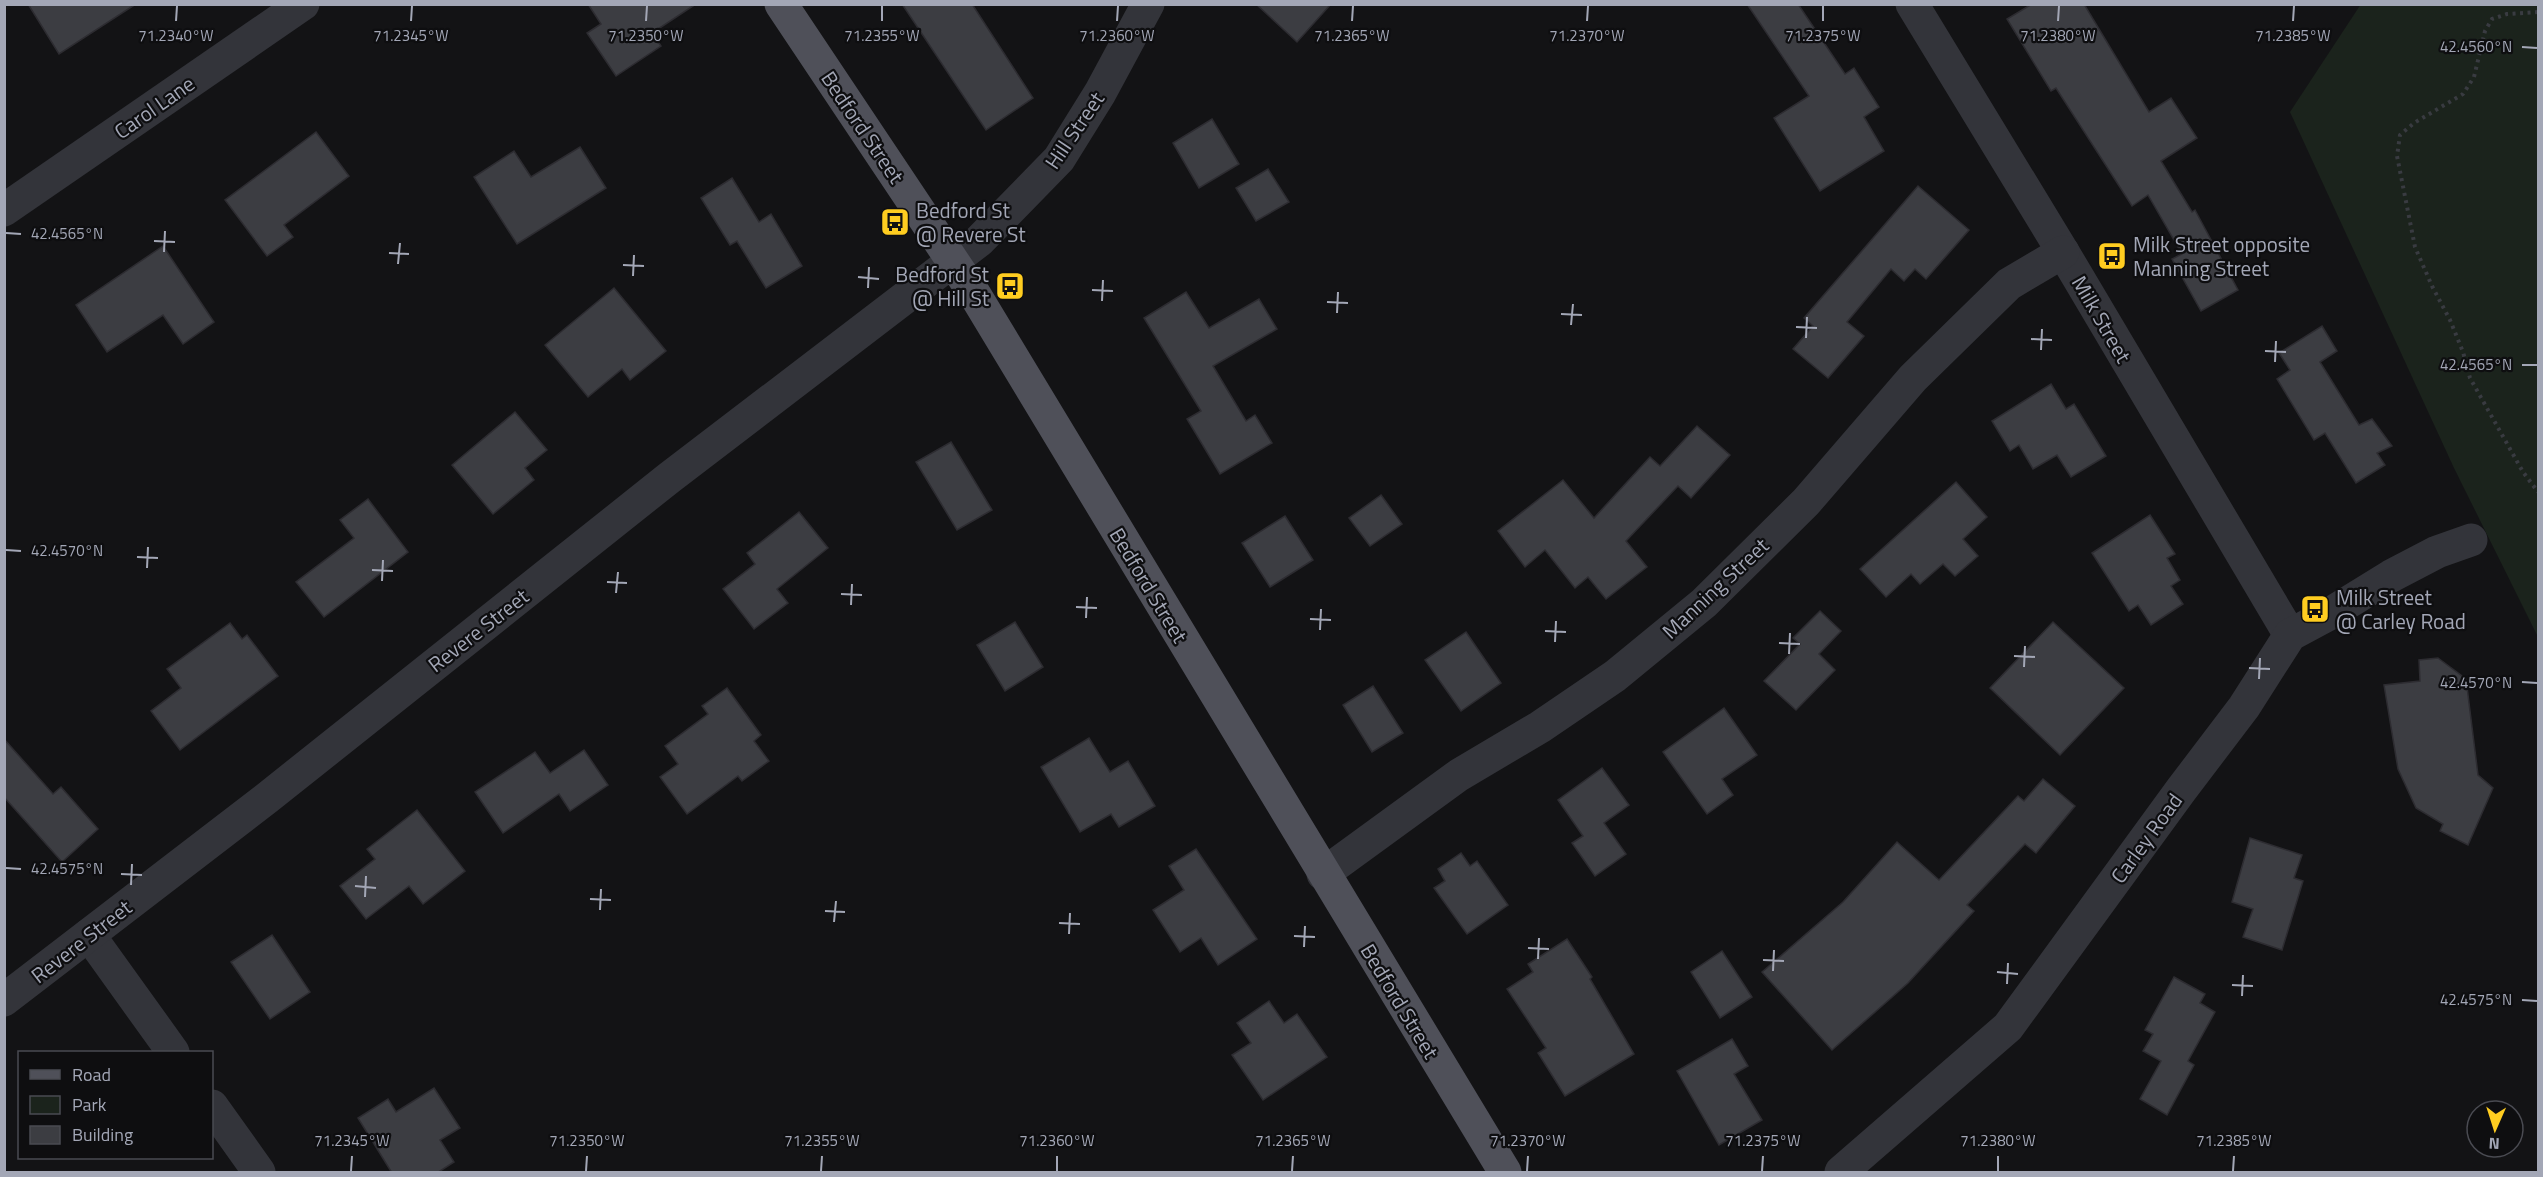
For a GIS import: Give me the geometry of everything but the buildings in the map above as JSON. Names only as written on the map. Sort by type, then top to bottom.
[{"type":"main road","name":"Bedford Street","points":[[781,4],[953,263],[1505,1173]]},
{"type":"street","name":"Carol Lane","points":[[4,210],[303,4]]},
{"type":"street","name":"Hill Street","points":[[953,263],[979,241],[1059,159],[1100,93],[1148,4]]},
{"type":"street","name":"Milk Street","points":[[1912,4],[2063,252],[2290,634]]},
{"type":"street","name":"Manning Street","points":[[1323,874],[1459,775],[1540,727],[1615,676],[1704,603],[1806,502],[1912,378],[2009,284],[2063,252]]},
{"type":"street","name":"Revere Street","points":[[4,1000],[267,798],[669,478],[953,263]]},
{"type":"street","points":[[2290,634],[2437,552],[2471,540]]},
{"type":"street","name":"Carley Road","points":[[1841,1173],[2008,1027],[2244,707],[2290,634]]},
{"type":"street","points":[[88,935],[172,1051]]},
{"type":"street","points":[[213,1107],[259,1173]]},
{"type":"path","points":[[2538,12],[2507,14],[2492,19],[2485,31],[2474,77],[2463,94],[2414,123],[2400,135],[2397,156],[2415,247],[2450,320],[2463,352],[2470,378],[2523,472],[2538,492]]},
{"type":"green space","points":[[2361,4],[2538,5],[2538,637],[2454,468],[2290,112]]},
{"type":"place","name":"Bedford St @ Revere St","points":[[895,222]]},
{"type":"place","name":"Milk Street opposite Manning Street","points":[[2112,256]]},
{"type":"place","name":"Bedford St @ Hill St","points":[[1010,286]]},
{"type":"place","name":"Milk Street @ Carley Road","points":[[2315,609]]}]
